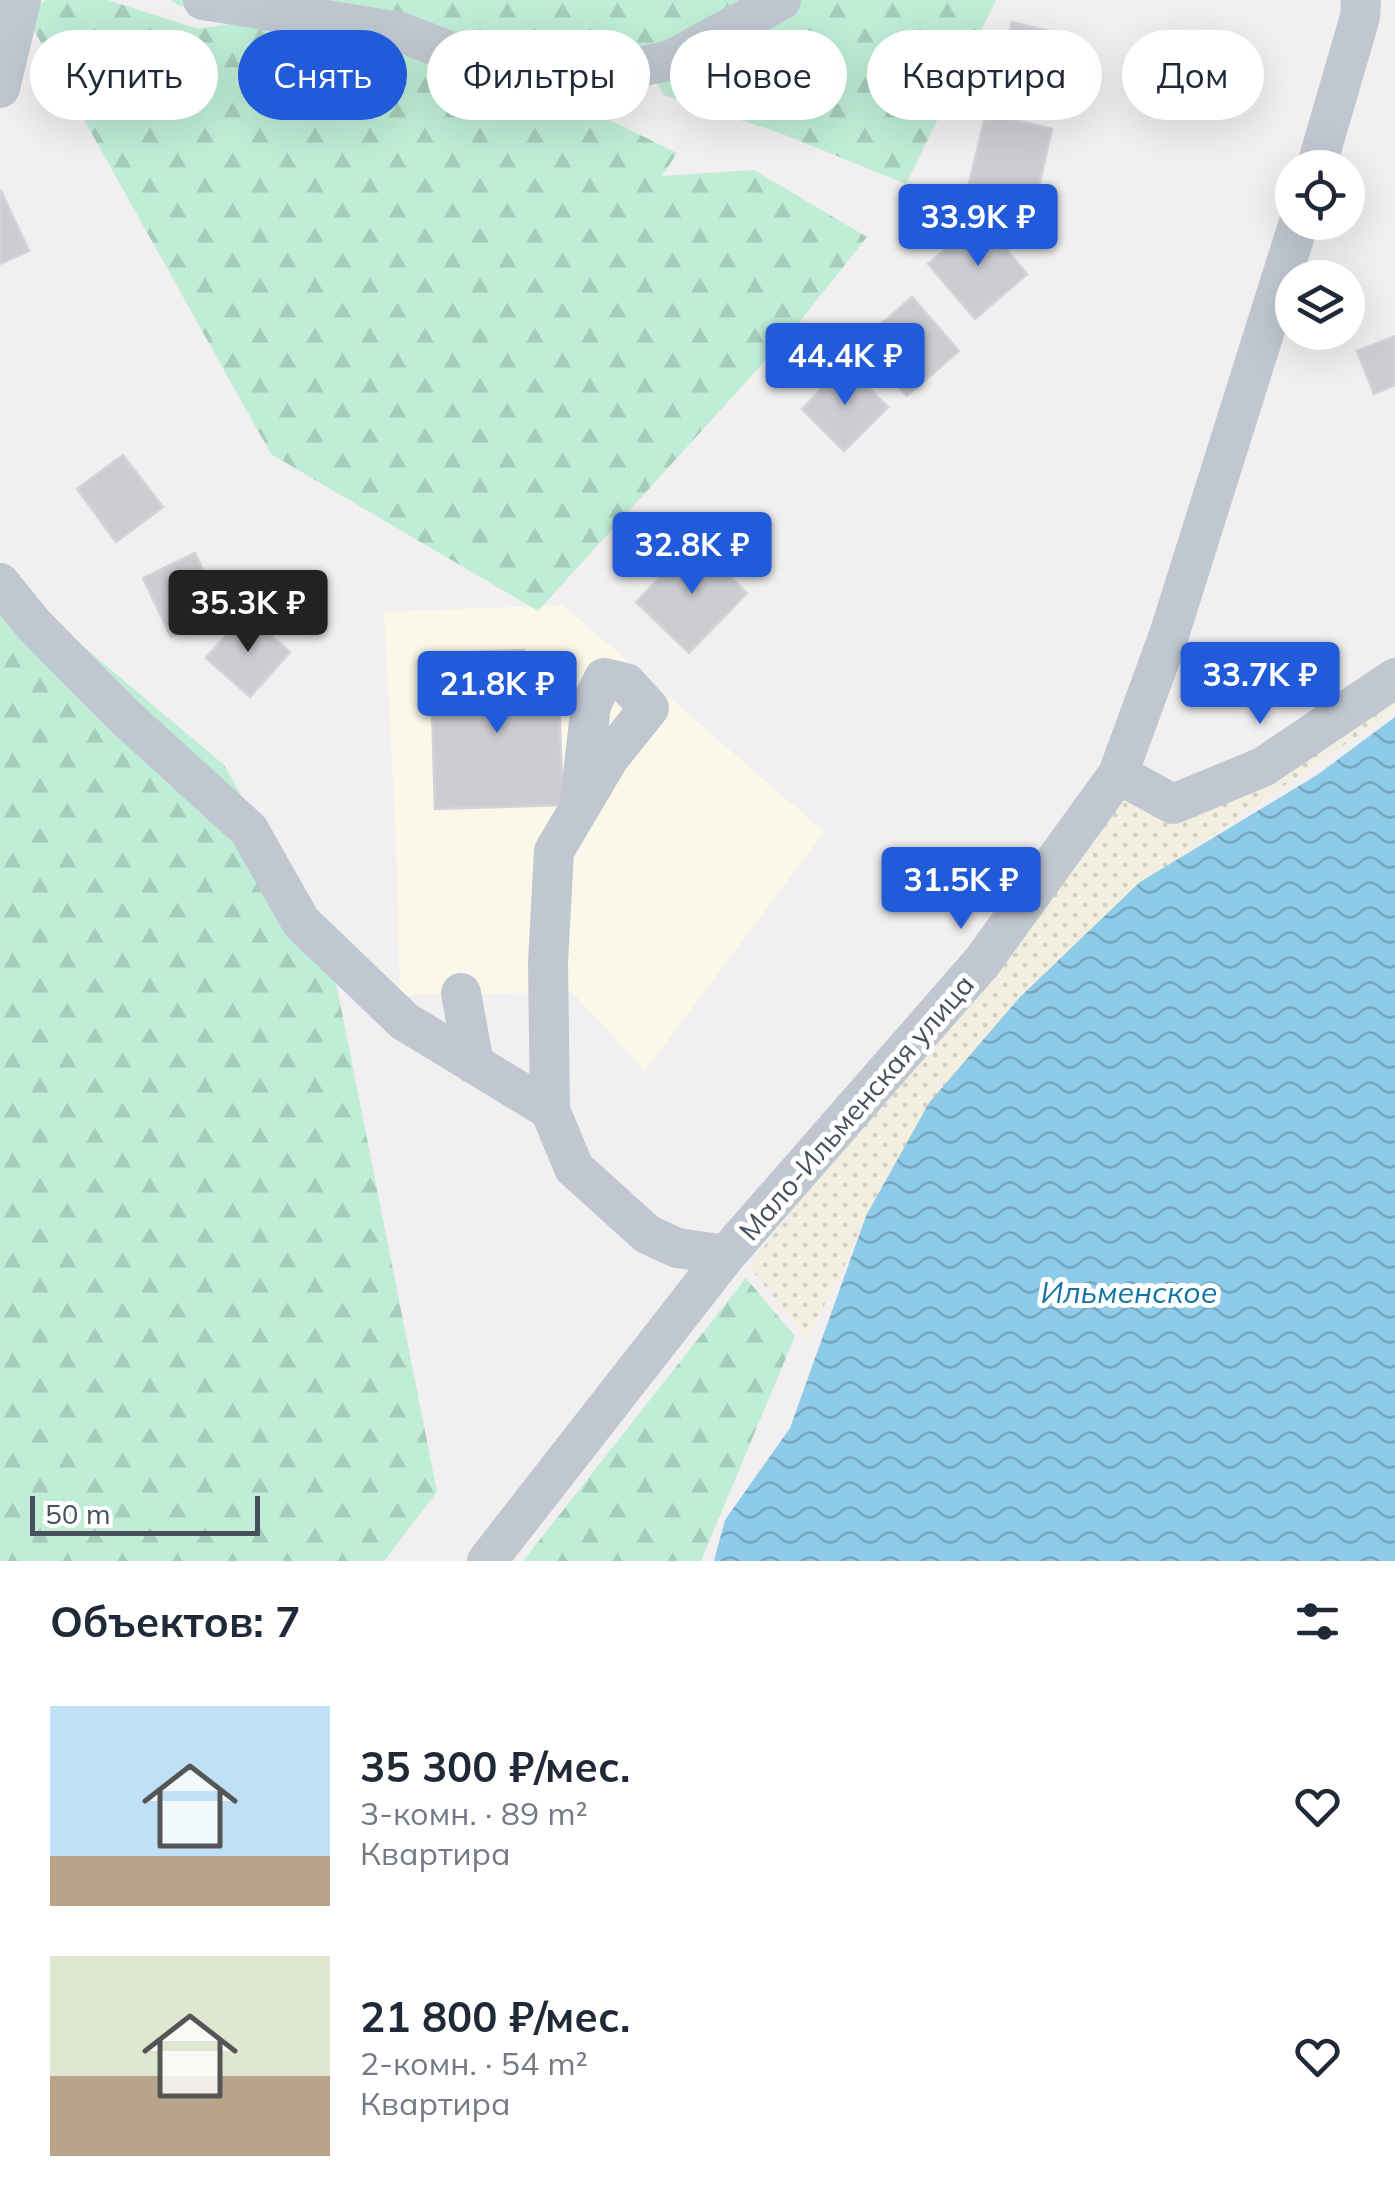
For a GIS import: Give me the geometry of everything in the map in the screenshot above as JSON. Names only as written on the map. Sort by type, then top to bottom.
[{"type":"street","points":[[0,88],[21,0]]},
{"type":"street","points":[[202,0],[400,32],[546,88],[671,60],[782,0]]},
{"type":"street","points":[[1321,150],[1360,17],[1361,0]]},
{"type":"street","name":"Мало-Ильменская улица","points":[[488,1561],[726,1255],[982,962],[1118,774],[1169,635],[1294,240]]},
{"type":"street","points":[[0,583],[34,626],[122,715],[249,830],[301,922],[404,1021],[550,1110]]},
{"type":"street","points":[[1118,774],[1173,804],[1263,767],[1395,678]]},
{"type":"street","points":[[579,809],[554,850],[548,962],[550,1110],[574,1168],[647,1234],[678,1248],[726,1255]]},
{"type":"street","points":[[460,993],[474,1064]]},
{"type":"shaded area","points":[[563,605],[824,832],[645,1071],[572,992],[400,995],[384,612]]},
{"type":"green space","points":[[46,0],[108,0],[198,29],[332,7],[181,6],[170,0],[996,0],[981,30],[867,30],[867,120],[937,120],[906,184],[740,120],[847,120],[847,30],[670,30],[670,97],[664,95],[650,68],[650,30],[438,30],[368,17],[384,30],[238,30],[238,120],[407,120],[407,48],[427,64],[427,120],[609,120],[677,153],[662,176],[754,170],[867,237],[793,330],[538,611],[271,454],[84,120],[218,120],[218,30],[34,30],[26,16]]},
{"type":"green space","points":[[0,576],[224,765],[330,952],[437,1492],[384,1561],[0,1561]]},
{"type":"green space","points":[[746,1278],[795,1336],[701,1561],[523,1561]]},
{"type":"sand","points":[[1395,684],[1395,710],[1130,892],[903,1149],[807,1340],[749,1266],[1122,784],[1182,813]]},
{"type":"water","name":"Ильменское","points":[[1395,717],[1395,1561],[714,1561],[725,1520],[790,1428],[866,1216],[929,1103],[1019,998],[1140,882],[1317,775]]},
{"type":"building","points":[[1012,22],[1045,30],[1010,30]]},
{"type":"building","points":[[984,120],[1015,120],[1052,129],[1036,199],[969,183]]},
{"type":"building","points":[[0,192],[29,251],[0,264]]},
{"type":"building","points":[[981,219],[1027,274],[975,319],[928,264]]},
{"type":"building","points":[[912,297],[959,351],[907,396],[860,342]]},
{"type":"building","points":[[1395,336],[1395,385],[1374,394],[1357,351]]},
{"type":"building","points":[[845,365],[888,407],[844,451],[802,409]]},
{"type":"building","points":[[123,455],[163,507],[116,542],[77,489]]},
{"type":"building","points":[[694,542],[747,593],[689,653],[636,602]]},
{"type":"building","points":[[195,553],[223,612],[171,637],[143,578]]},
{"type":"building","points":[[245,613],[290,652],[250,697],[206,658]]},
{"type":"building","points":[[524,650],[524,674],[558,673],[563,805],[435,809],[431,677],[473,676],[472,652]]}]
